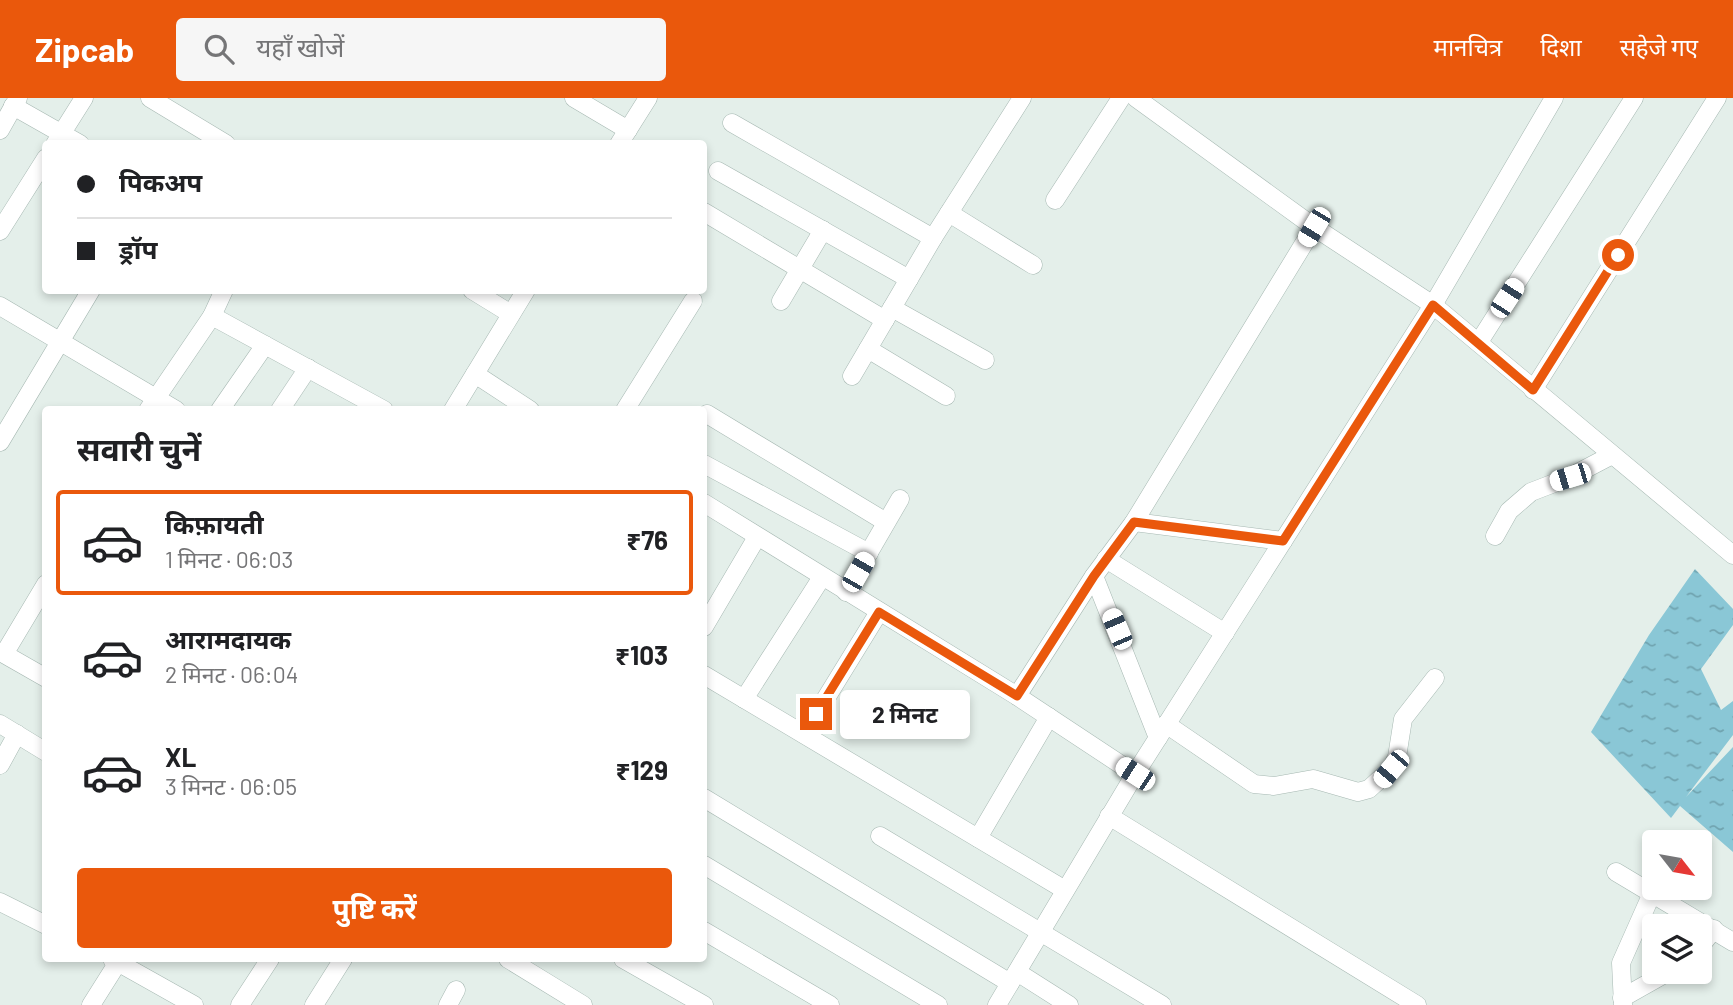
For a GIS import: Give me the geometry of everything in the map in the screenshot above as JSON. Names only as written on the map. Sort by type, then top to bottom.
[{"type":"street","points":[[0,130],[16,102],[58,138],[84,98]]},
{"type":"street","points":[[150,98],[219,140]]},
{"type":"street","points":[[574,98],[623,137],[648,98]]},
{"type":"street","points":[[852,376],[933,238],[1022,98]]},
{"type":"street","points":[[1055,200],[1121,98]]},
{"type":"street","points":[[1136,98],[1314,227],[1433,305],[1733,555]]},
{"type":"street","points":[[997,1005],[1135,774],[1433,305],[1553,98]]},
{"type":"street","points":[[1479,342],[1634,98]]},
{"type":"street","points":[[1533,390],[1717,98]]},
{"type":"street","points":[[732,123],[933,238]]},
{"type":"street","points":[[0,231],[42,164]]},
{"type":"street","points":[[718,171],[909,279]]},
{"type":"street","points":[[949,213],[1034,265]]},
{"type":"street","points":[[707,214],[800,270],[985,360]]},
{"type":"street","points":[[1017,696],[1094,576],[1134,522],[1314,227]]},
{"type":"street","points":[[782,301],[823,230]]},
{"type":"street","points":[[0,442],[89,294]]},
{"type":"street","points":[[0,306],[60,342],[151,403],[212,316],[223,294]]},
{"type":"street","points":[[478,294],[511,314]]},
{"type":"street","points":[[455,406],[524,294]]},
{"type":"street","points":[[627,406],[693,301]]},
{"type":"street","points":[[212,316],[377,406]]},
{"type":"street","points":[[223,406],[265,345]]},
{"type":"street","points":[[868,349],[946,396]]},
{"type":"street","points":[[283,406],[307,368]]},
{"type":"street","points":[[475,374],[524,406]]},
{"type":"street","points":[[707,415],[886,523]]},
{"type":"street","points":[[1496,536],[1519,500],[1612,455]]},
{"type":"street","points":[[707,466],[869,553]]},
{"type":"street","points":[[846,592],[900,499]]},
{"type":"street","points":[[707,505],[1017,696],[1135,774]]},
{"type":"street","points":[[1134,522],[1283,541]]},
{"type":"street","points":[[707,622],[757,537]]},
{"type":"street","points":[[1106,559],[1225,633]]},
{"type":"street","points":[[1094,576],[1162,731],[1254,784],[1275,786],[1312,779],[1358,792],[1369,789],[1391,769],[1398,757],[1403,719],[1435,678]]},
{"type":"street","points":[[744,699],[822,577]]},
{"type":"street","points":[[42,591],[4,654],[42,676]]},
{"type":"street","points":[[804,734],[879,612]]},
{"type":"street","points":[[707,677],[1065,890]]},
{"type":"street","points":[[978,838],[1049,717]]},
{"type":"street","points":[[0,724],[42,749]]},
{"type":"street","points":[[0,765],[17,734]]},
{"type":"street","points":[[707,800],[1014,977],[1069,1005]]},
{"type":"street","points":[[1109,816],[1417,1005]]},
{"type":"street","points":[[880,836],[1162,1005]]},
{"type":"street","points":[[707,867],[938,1005]]},
{"type":"street","points":[[1616,872],[1642,885]]},
{"type":"street","points":[[1649,900],[1621,963],[1623,1001],[1650,984]]},
{"type":"street","points":[[1667,900],[1733,942]]},
{"type":"street","points":[[0,902],[42,923]]},
{"type":"street","points":[[707,933],[830,1005]]},
{"type":"street","points":[[91,1005],[116,962]]},
{"type":"street","points":[[120,962],[183,1002]]},
{"type":"street","points":[[240,1005],[268,962]]},
{"type":"street","points":[[314,1005],[341,962]]},
{"type":"street","points":[[513,962],[583,1005]]},
{"type":"street","points":[[628,962],[704,1005]]},
{"type":"water","points":[[1695,569],[1733,609],[1733,625],[1701,669],[1721,710],[1733,701],[1733,735],[1686,797],[1733,747],[1733,852],[1712,834],[1712,830],[1708,830],[1680,806],[1671,818],[1591,732],[1649,635]]},
{"type":"route","points":[[816,714],[879,612],[1017,696],[1094,576],[1134,522],[1206,529],[1238,538],[1283,541],[1433,305],[1533,390],[1618,255]]}]
